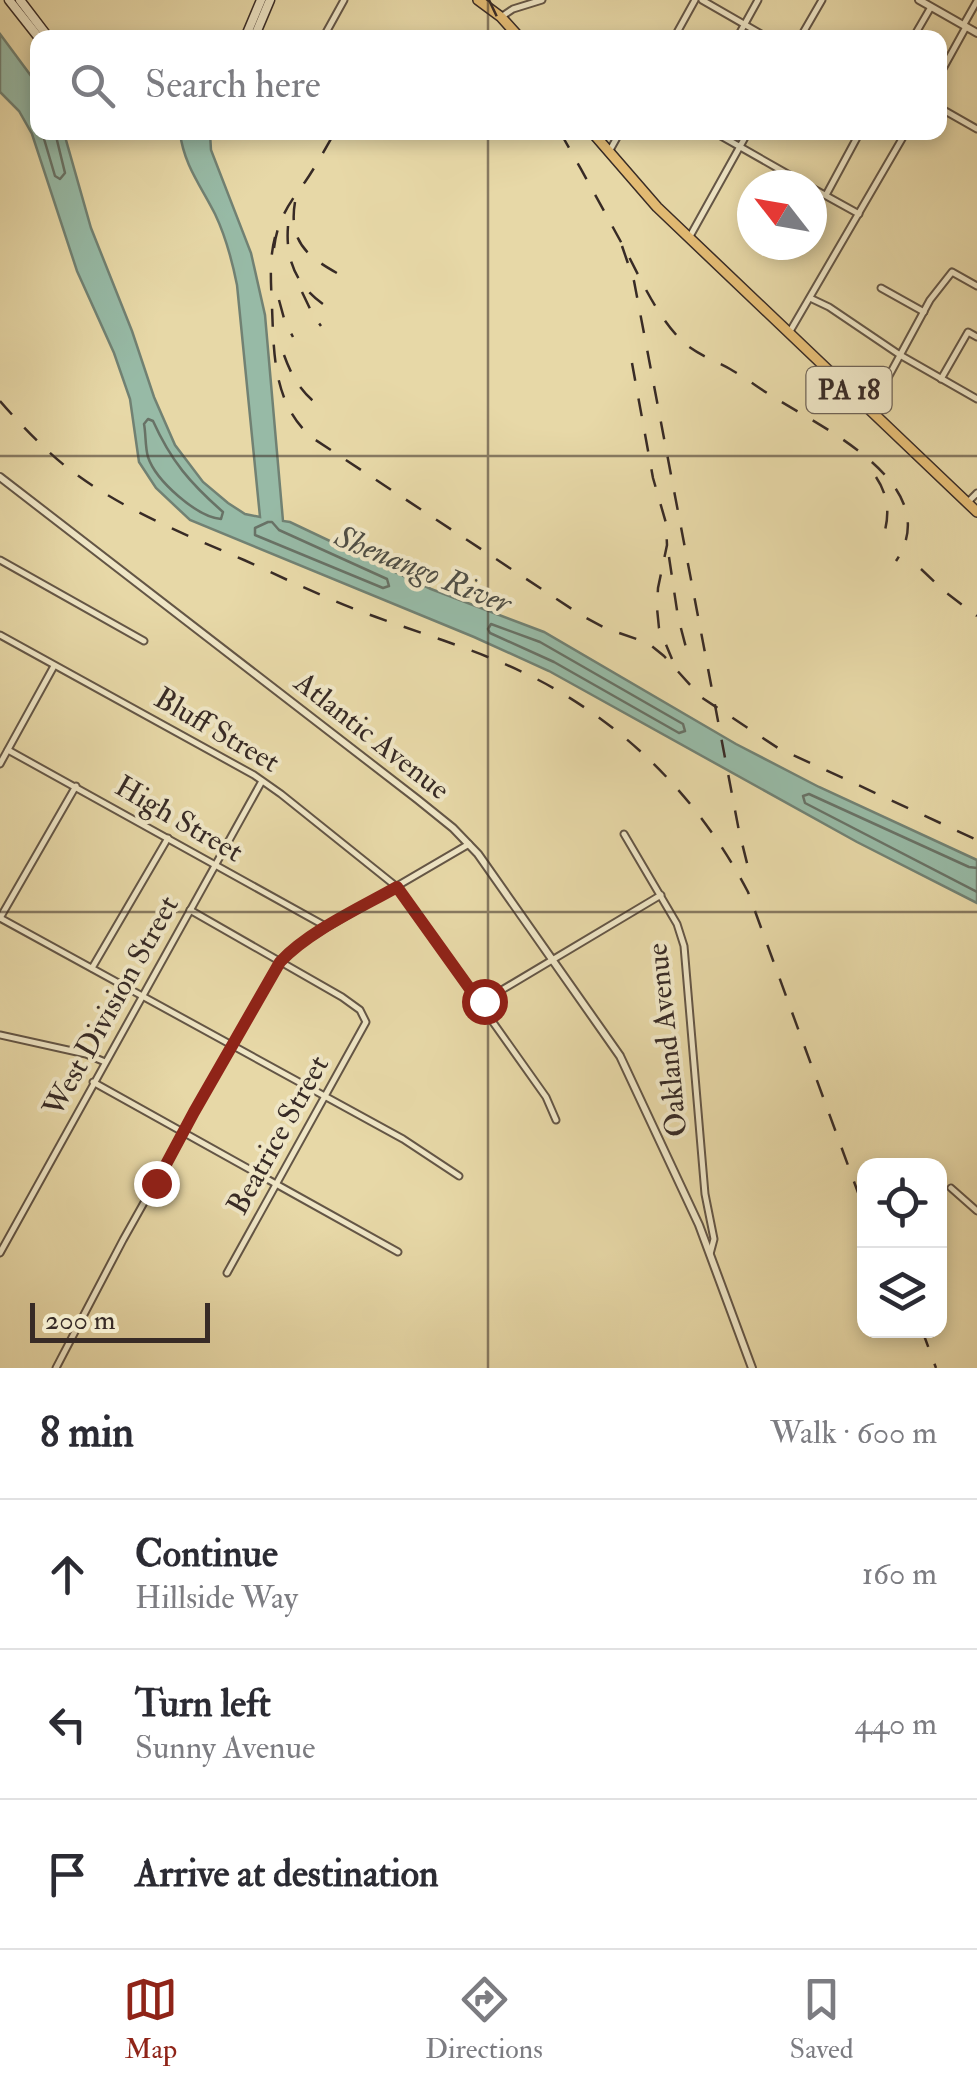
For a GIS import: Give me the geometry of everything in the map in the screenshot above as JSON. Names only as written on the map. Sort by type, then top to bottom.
[{"type":"main road","points":[[10,0],[33,30]]},
{"type":"main road","points":[[20,0],[44,30]]},
{"type":"main road","points":[[248,30],[262,0]]},
{"type":"main road","points":[[257,30],[270,0]]},
{"type":"main road","points":[[478,0],[512,30]]},
{"type":"main road","name":"PA 18","points":[[599,140],[646,196],[977,512]]},
{"type":"street","points":[[327,30],[344,0]]},
{"type":"street","points":[[501,17],[542,0]]},
{"type":"street","points":[[679,30],[698,0],[754,30]]},
{"type":"street","points":[[741,30],[758,0]]},
{"type":"street","points":[[805,30],[822,0]]},
{"type":"street","points":[[919,0],[977,33]]},
{"type":"street","points":[[947,61],[977,1]]},
{"type":"street","points":[[918,30],[931,7]]},
{"type":"street","points":[[947,112],[977,129]]},
{"type":"street","points":[[609,152],[616,140]]},
{"type":"street","points":[[728,140],[781,170]]},
{"type":"street","points":[[689,238],[744,140]]},
{"type":"street","points":[[827,194],[856,140]]},
{"type":"street","points":[[789,333],[901,140]]},
{"type":"street","points":[[827,197],[859,214]]},
{"type":"street","points":[[868,408],[936,291],[952,272],[977,286]]},
{"type":"street","points":[[881,288],[924,312]]},
{"type":"street","points":[[810,298],[977,399]]},
{"type":"street","points":[[942,379],[968,332],[977,337]]},
{"type":"street","name":"Atlantic Avenue","points":[[0,478],[417,799],[469,844],[620,1056],[710,1254],[752,1368]]},
{"type":"street","points":[[968,503],[977,493]]},
{"type":"street","points":[[0,560],[144,640]]},
{"type":"street","name":"Bluff Street","points":[[0,635],[262,780],[397,887],[546,1097],[556,1120]]},
{"type":"street","points":[[0,764],[54,666]]},
{"type":"street","name":"High Street","points":[[8,750],[327,927]]},
{"type":"street","name":"West Division Street","points":[[0,1253],[262,780]]},
{"type":"street","points":[[76,786],[0,918],[404,1139],[459,1176]]},
{"type":"street","name":"Oakland Avenue","points":[[624,834],[677,924],[684,946],[705,1194],[714,1239],[710,1254]]},
{"type":"street","points":[[92,968],[168,838]]},
{"type":"street","points":[[57,1368],[123,1240],[280,962],[327,927],[469,844]]},
{"type":"street","points":[[480,1003],[660,895]]},
{"type":"street","points":[[190,910],[280,962]]},
{"type":"street","name":"Beatrice Street","points":[[227,1274],[365,1026],[360,1010],[280,962]]},
{"type":"street","points":[[0,1036],[86,1054],[105,1062]]},
{"type":"street","points":[[93,1082],[398,1252]]},
{"type":"street","points":[[951,1188],[977,1210]]},
{"type":"water","points":[[0,34],[30,75],[30,130],[19,111],[0,92]]},
{"type":"water","points":[[34,140],[66,140],[91,228],[175,445],[203,482],[245,514],[260,517],[237,285],[222,231],[189,165],[181,140],[210,140],[251,253],[265,315],[283,521],[431,589],[544,632],[736,744],[977,860],[977,903],[857,842],[549,671],[190,520],[156,488],[139,462],[130,399],[77,271]]},
{"type":"railway","points":[[489,0],[503,30]]},
{"type":"railway","points":[[274,248],[285,213],[330,140]]},
{"type":"railway","points":[[564,140],[650,297],[679,338],[848,443],[893,485],[905,508],[907,534],[896,561]]},
{"type":"railway","points":[[295,202],[295,231],[307,252],[351,281]]},
{"type":"railway","points":[[288,226],[289,252],[296,274],[310,293],[330,309]]},
{"type":"railway","points":[[275,237],[271,280],[278,377],[289,409],[311,437],[581,615],[648,643],[701,697],[778,748],[977,840]]},
{"type":"railway","points":[[622,246],[634,281],[751,879]]},
{"type":"railway","points":[[302,292],[321,326]]},
{"type":"railway","points":[[279,300],[293,337]]},
{"type":"railway","points":[[284,355],[300,386],[325,410]]},
{"type":"railway","points":[[632,363],[653,478],[666,523],[667,545],[657,608],[659,628],[672,659]]},
{"type":"railway","points":[[0,401],[64,465],[128,507],[343,604],[473,651],[543,682],[594,714],[646,757],[692,806],[748,892],[857,1190]]},
{"type":"railway","points":[[876,477],[887,504],[884,534]]},
{"type":"railway","points":[[669,557],[689,659]]},
{"type":"railway","points":[[921,569],[977,616]]},
{"type":"railway","points":[[925,1338],[936,1368]]},
{"type":"route","points":[[156,1183],[280,962],[290,951],[397,887],[480,1003],[484,1001]]},
{"type":"water label","name":"Shenango River","points":[[423,570]]}]
